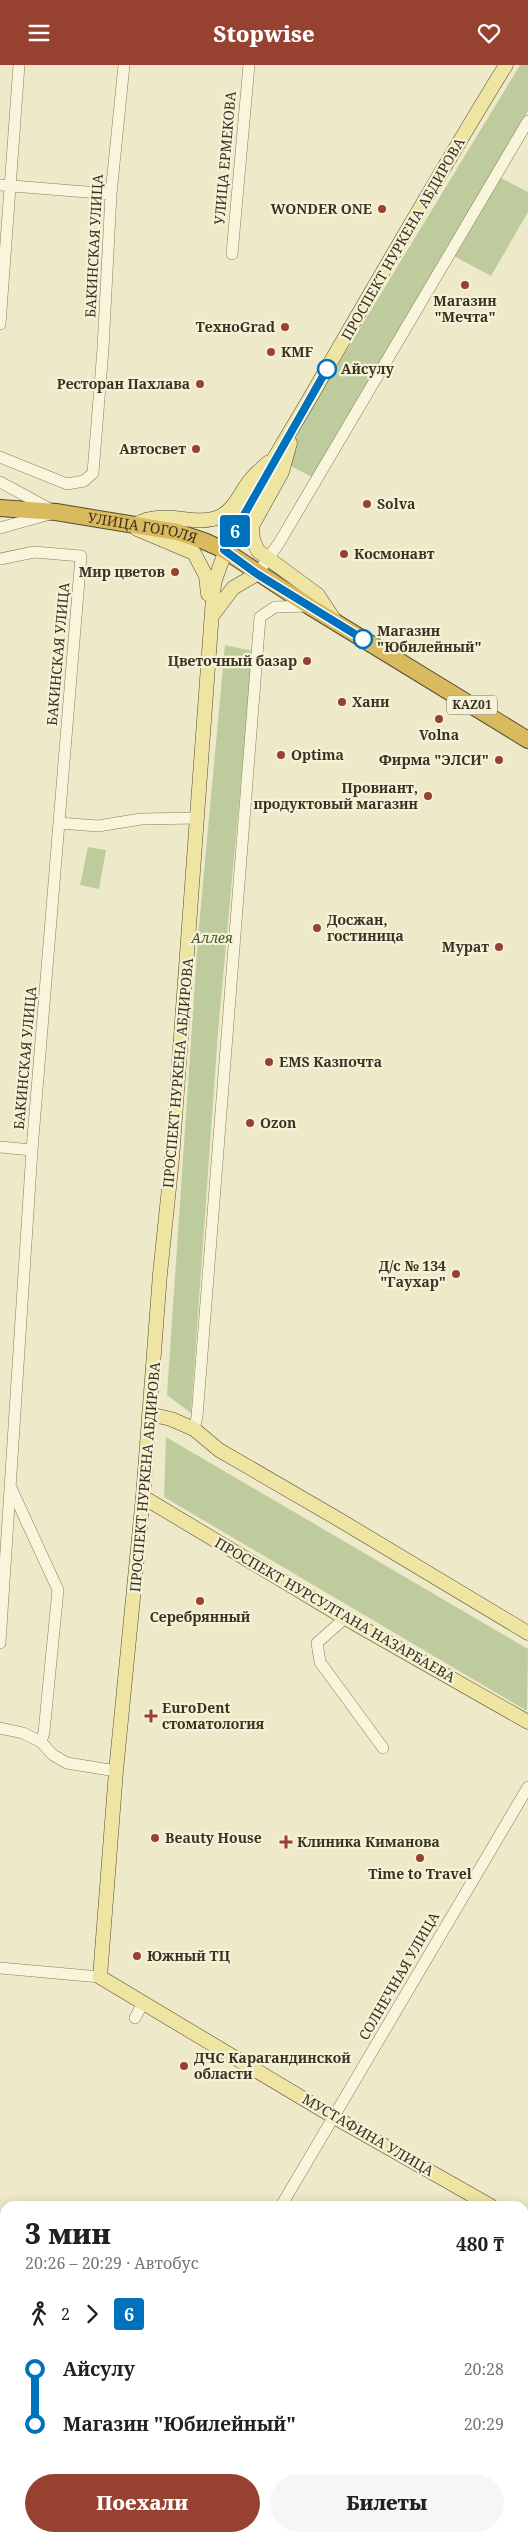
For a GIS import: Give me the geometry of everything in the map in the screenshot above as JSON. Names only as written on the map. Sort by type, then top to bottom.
[{"type":"highway","name":"УЛИЦА ГОГОЛЯ","points":[[0,508],[56,512],[177,532],[224,550],[257,574],[528,739]]},
{"type":"main road","name":"ПРОСПЕКТ НУРКЕНА АБДИРОВА","points":[[100,1977],[116,1771],[144,1497],[149,1414],[172,1159],[214,584],[224,550],[293,428],[506,65]]},
{"type":"main road","points":[[293,428],[282,472],[252,526],[253,540],[258,551],[318,595],[336,623]]},
{"type":"main road","points":[[128,524],[158,517],[183,517],[206,521],[220,516],[229,510],[252,479],[280,451]]},
{"type":"main road","points":[[128,524],[194,553],[206,576],[212,612]]},
{"type":"main road","points":[[212,612],[233,587],[257,574]]},
{"type":"main road","points":[[149,1414],[171,1419],[194,1429],[219,1450],[528,1633]]},
{"type":"main road","name":"ПРОСПЕКТ НУРСУЛТАНА НАЗАРБАЕВА","points":[[144,1497],[345,1618],[528,1722]]},
{"type":"main road","name":"МУСТАФИНА УЛИЦА","points":[[100,1977],[334,2117],[482,2201]]},
{"type":"street","points":[[0,324],[5,186],[18,65]]},
{"type":"street","name":"БАКИНСКАЯ УЛИЦА","points":[[0,457],[67,484],[84,481],[93,473],[110,194],[124,65]]},
{"type":"street","name":"УЛИЦА ЕРМЕКОВА","points":[[232,254],[249,65]]},
{"type":"street","points":[[257,574],[269,559],[528,121]]},
{"type":"street","points":[[5,186],[110,194]]},
{"type":"street","points":[[0,482],[56,512]]},
{"type":"street","points":[[0,528],[56,512]]},
{"type":"street","name":"БАКИНСКАЯ УЛИЦА","points":[[0,559],[34,552],[81,556],[32,1150],[8,1484],[0,1643]]},
{"type":"street","points":[[194,1429],[198,1417],[260,617],[275,607],[309,606]]},
{"type":"street","points":[[59,823],[98,826],[141,819],[198,818]]},
{"type":"street","points":[[0,1147],[32,1150]]},
{"type":"street","points":[[8,1484],[58,1590],[44,1732],[41,1742]]},
{"type":"street","points":[[345,1618],[317,1643],[320,1662],[383,1748]]},
{"type":"street","points":[[0,1728],[24,1733],[41,1742],[53,1755],[67,1763],[116,1771]]},
{"type":"street","name":"СОЛНЕЧНАЯ УЛИЦА","points":[[284,2201],[528,1787]]},
{"type":"street","name":"МУСТАФИНА УЛИЦА","points":[[0,1968],[100,1977]]},
{"type":"street","points":[[136,2018],[143,2003]]},
{"type":"green space","points":[[520,65],[528,65],[528,111],[312,477],[289,465],[298,430]]},
{"type":"green space","points":[[501,178],[528,192],[528,212],[491,276],[454,256]]},
{"type":"green space","name":"Аллея","points":[[225,645],[253,651],[218,1032],[191,1413],[167,1395],[198,937]]},
{"type":"green space","points":[[88,847],[106,850],[99,889],[80,885]]},
{"type":"green space","points":[[166,1437],[528,1649],[527,1711],[164,1497]]},
{"type":"bus line","name":"6","points":[[327,369],[224,550],[257,574],[363,639]]},
{"type":"place","name":"WONDER ONE","points":[[382,209]]},
{"type":"place","name":"Магазин \"Мечта\"","points":[[465,285]]},
{"type":"place","name":"ТехноGrad","points":[[285,327]]},
{"type":"place","name":"KMF","points":[[271,352]]},
{"type":"place","name":"Айсулу","points":[[327,369]]},
{"type":"place","name":"Ресторан Пахлава","points":[[200,384]]},
{"type":"place","name":"Автосвет","points":[[196,449]]},
{"type":"place","name":"Solva","points":[[367,504]]},
{"type":"place","name":"Космонавт","points":[[344,554]]},
{"type":"place","name":"Мир цветов","points":[[175,572]]},
{"type":"place","name":"Магазин \"Юбилейный\"","points":[[363,639]]},
{"type":"place","name":"Цветочный базар","points":[[307,661]]},
{"type":"place","name":"Хани","points":[[342,702]]},
{"type":"place","name":"Volna","points":[[439,719]]},
{"type":"place","name":"Optima","points":[[281,755]]},
{"type":"place","name":"Фирма \"ЭЛСИ\"","points":[[499,760]]},
{"type":"place","name":"Провиант, продуктовый магазин","points":[[428,796]]},
{"type":"place","name":"Досжан, гостиница","points":[[317,928]]},
{"type":"place","name":"Мурат","points":[[499,947]]},
{"type":"place","name":"EMS Казпочта","points":[[269,1062]]},
{"type":"place","name":"Ozon","points":[[250,1123]]},
{"type":"place","name":"Д/с № 134 \"Гаухар\"","points":[[456,1274]]},
{"type":"place","name":"Серебрянный","points":[[200,1601]]},
{"type":"place","name":"EuroDent стоматология","points":[[151,1716]]},
{"type":"place","name":"Beauty House","points":[[155,1838]]},
{"type":"place","name":"Клиника Киманова","points":[[286,1842]]},
{"type":"place","name":"Time to Travel","points":[[420,1858]]},
{"type":"place","name":"Южный ТЦ","points":[[137,1956]]},
{"type":"place","name":"ДЧС Карагандинской области","points":[[184,2066]]}]
